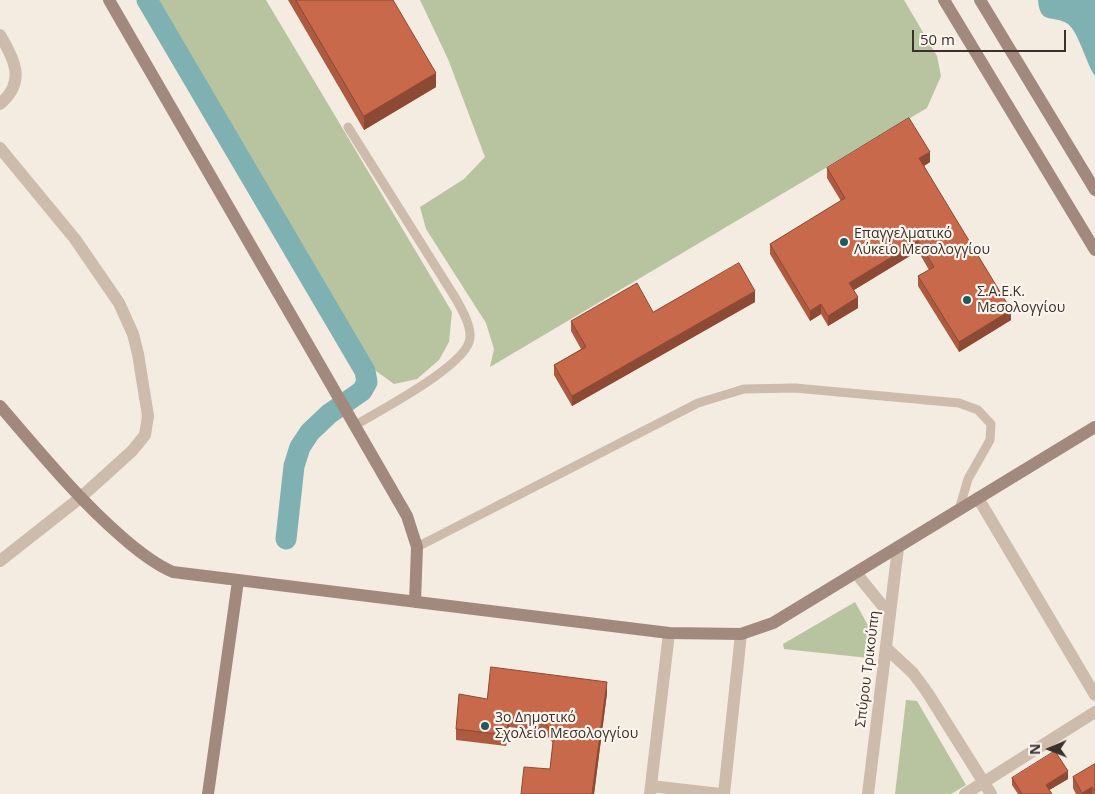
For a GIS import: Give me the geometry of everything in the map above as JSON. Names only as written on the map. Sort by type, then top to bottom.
[{"type":"street","points":[[109,0],[407,516],[417,547],[415,602]]},
{"type":"street","points":[[944,0],[1095,250]]},
{"type":"street","points":[[980,0],[1095,190]]},
{"type":"street","points":[[0,35],[16,69],[16,81],[13,89],[0,104]]},
{"type":"street","points":[[0,148],[75,239],[119,302],[133,334],[147,408],[145,435],[132,451],[80,498],[0,561]]},
{"type":"street","points":[[0,406],[80,498],[116,532],[160,566],[173,572],[669,633],[741,634],[773,623],[1095,427]]},
{"type":"street","points":[[978,498],[1095,695]]},
{"type":"street","name":"Σπύρου Τρικούπη","points":[[868,794],[898,548]]},
{"type":"street","points":[[856,573],[890,615]]},
{"type":"street","points":[[208,794],[238,581]]},
{"type":"street","points":[[669,633],[651,790],[720,794]]},
{"type":"street","points":[[724,794],[741,634]]},
{"type":"street","points":[[886,648],[913,673],[927,692],[991,794]]},
{"type":"street","points":[[965,794],[1095,712]]},
{"type":"lane","points":[[348,127],[456,298],[466,319],[470,336],[467,347],[458,360],[433,378],[353,420]]},
{"type":"lane","points":[[417,547],[698,403],[744,389],[795,388],[959,402],[978,410],[991,424],[992,432],[990,440],[968,479],[958,510]]},
{"type":"green space","points":[[158,0],[266,0],[452,312],[449,342],[439,360],[417,379],[394,384],[376,371]]},
{"type":"green space","points":[[420,0],[904,0],[937,56],[941,76],[927,108],[490,367],[494,349],[486,323],[426,229],[420,207],[464,179],[485,157],[448,59]]},
{"type":"green space","points":[[855,602],[870,629],[869,658],[784,649],[783,644]]},
{"type":"green space","points":[[906,700],[917,701],[966,785],[951,794],[895,794]]},
{"type":"water","points":[[1038,0],[1095,0],[1095,76],[1072,28],[1062,21],[1044,16],[1039,8]]},
{"type":"building","points":[[296,0],[393,0],[436,73],[364,116]]},
{"type":"building","points":[[909,118],[930,152],[919,158],[1011,310],[959,342],[918,276],[934,267],[918,241],[849,283],[858,297],[828,316],[821,304],[810,311],[770,244],[845,198],[827,168]]},
{"type":"building","points":[[739,263],[755,291],[572,396],[554,365],[586,347],[571,321],[637,283],[653,312]]},
{"type":"building","name":"3ο Δημοτικό Σχολείο Μεσολογγίου","points":[[491,667],[607,682],[592,794],[521,794],[524,767],[550,769],[554,733],[544,722],[509,717],[506,735],[456,729],[459,694],[487,699]]},
{"type":"building","points":[[1055,751],[1068,771],[1046,785],[1052,794],[1022,794],[1012,778]]},
{"type":"building","points":[[1095,764],[1095,791],[1092,787],[1082,793],[1073,777]]},
{"type":"waterway","points":[[147,0],[365,371],[367,382],[362,391],[329,414],[310,432],[300,447],[294,466],[286,539]]},
{"type":"place","name":"Επαγγελματικό Λύκειο Μεσολογγίου","points":[[844,242]]},
{"type":"place","name":"Σ.Α.Ε.Κ. Μεσολογγίου","points":[[967,300]]},
{"type":"place","name":"3ο Δημοτικό Σχολείο Μεσολογγίου","points":[[485,726]]}]
